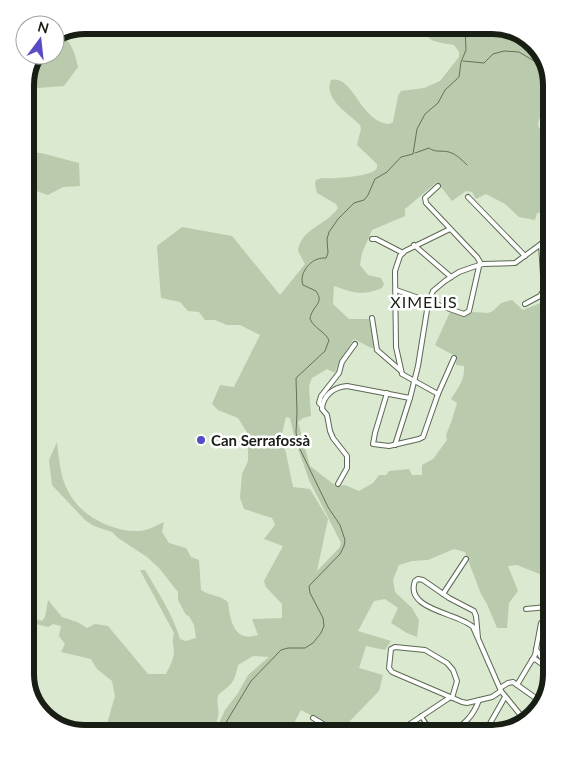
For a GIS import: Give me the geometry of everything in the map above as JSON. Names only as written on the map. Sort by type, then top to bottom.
[{"type":"street","points":[[396,290],[464,314],[469,311],[480,265],[477,257],[426,203],[425,198],[438,186]]},
{"type":"street","points":[[468,197],[525,256]]},
{"type":"street","points":[[402,372],[396,347],[395,271],[403,253],[414,245],[450,229]]},
{"type":"street","points":[[372,239],[376,239],[403,253]]},
{"type":"street","points":[[395,445],[410,398],[428,302],[433,291],[459,272],[480,265],[514,264],[541,244]]},
{"type":"street","points":[[541,244],[543,275]]},
{"type":"street","points":[[414,245],[451,278]]},
{"type":"street","points":[[525,304],[540,296],[543,292]]},
{"type":"street","points":[[372,318],[377,350],[393,366],[414,381],[438,394]]},
{"type":"street","points":[[338,484],[347,468],[347,456],[333,438],[327,415],[319,403],[321,396],[339,373],[342,362],[355,344]]},
{"type":"street","points":[[387,394],[373,444],[389,446],[423,437],[438,394],[454,358]]},
{"type":"street","points":[[322,406],[324,398],[332,390],[340,386],[410,398]]},
{"type":"street","points":[[443,594],[466,559]]},
{"type":"street","points":[[478,638],[474,611],[443,594],[423,580],[418,579],[414,585],[415,596],[420,601],[430,608],[465,620],[473,627],[501,690],[522,716]]},
{"type":"street","points":[[526,608],[543,607]]},
{"type":"street","points":[[517,685],[532,660],[541,622],[543,622]]},
{"type":"street","points":[[408,725],[450,698],[457,681],[453,670],[447,663],[425,650],[395,647],[391,649],[389,668],[392,672],[450,698],[468,703],[492,697],[510,682],[537,699]]},
{"type":"street","points":[[536,649],[543,660]]},
{"type":"street","points":[[532,660],[536,659],[543,663]]},
{"type":"street","points":[[489,725],[505,697]]},
{"type":"street","points":[[462,725],[474,713],[479,700]]},
{"type":"street","points":[[421,716],[427,725]]},
{"type":"street","points":[[313,718],[325,725]]},
{"type":"green space","points":[[426,34],[505,35],[523,44],[535,56],[543,78],[543,113],[538,126],[543,134],[543,212],[537,213],[535,220],[519,217],[505,204],[486,194],[476,199],[472,192],[466,191],[452,201],[437,182],[405,209],[405,216],[372,230],[362,253],[360,265],[368,275],[381,278],[384,284],[382,288],[358,293],[334,286],[333,304],[349,319],[369,319],[374,348],[354,339],[339,362],[335,373],[327,369],[312,378],[309,386],[311,416],[303,418],[298,422],[310,466],[336,486],[345,485],[359,491],[373,483],[379,475],[386,475],[389,471],[409,469],[412,475],[422,475],[422,465],[433,459],[447,440],[446,435],[457,403],[451,399],[463,376],[464,366],[456,365],[455,356],[435,345],[450,312],[464,317],[473,312],[488,313],[501,303],[512,300],[523,310],[543,302],[543,575],[517,565],[508,566],[518,591],[509,603],[507,628],[497,628],[481,594],[465,552],[454,549],[428,560],[412,561],[399,565],[393,580],[395,592],[412,608],[419,620],[417,637],[391,623],[398,608],[385,599],[374,601],[358,631],[391,641],[385,650],[366,646],[359,668],[383,675],[379,691],[344,725],[329,725],[301,710],[293,725],[218,725],[225,710],[238,693],[248,675],[269,657],[253,656],[238,665],[233,681],[219,694],[217,699],[218,717],[214,725],[107,725],[115,696],[112,681],[97,669],[91,659],[61,652],[65,644],[59,636],[61,626],[53,624],[48,627],[34,624],[34,619],[42,621],[45,617],[48,600],[62,617],[87,628],[95,624],[108,626],[148,674],[166,674],[172,662],[174,633],[140,570],[145,570],[160,595],[180,639],[186,641],[196,638],[194,625],[178,600],[178,592],[159,568],[112,532],[94,526],[85,520],[52,485],[49,460],[57,442],[63,480],[73,500],[80,508],[98,521],[129,531],[145,530],[164,522],[162,532],[169,543],[186,548],[191,557],[199,560],[201,590],[228,602],[230,616],[238,633],[250,637],[258,635],[252,619],[282,618],[282,604],[266,587],[264,581],[283,546],[264,539],[275,525],[272,518],[244,509],[240,498],[242,474],[248,461],[248,434],[238,418],[218,410],[212,404],[220,385],[234,387],[260,335],[240,325],[227,325],[215,320],[205,320],[199,312],[188,311],[180,302],[161,298],[157,246],[182,227],[232,236],[280,295],[305,264],[298,251],[304,237],[338,208],[336,204],[317,193],[316,180],[363,175],[374,171],[377,167],[377,164],[357,145],[361,129],[360,125],[333,99],[329,87],[331,80],[339,80],[345,84],[371,115],[379,121],[389,124],[393,122],[398,96],[401,91],[424,88],[440,81],[459,57],[459,52],[454,45],[434,41]],"holes":[[[286,417],[290,418],[295,440],[309,480],[341,543],[340,547],[317,571],[328,519],[310,489],[293,487],[282,434]]]},
{"type":"green space","points":[[65,39],[70,44],[78,67],[64,86],[34,88],[35,72],[38,65],[65,65]]},
{"type":"green space","points":[[34,153],[79,163],[80,186],[63,187],[48,195],[34,190]]},
{"type":"waterway","points":[[224,725],[251,681],[281,650],[305,648],[313,643],[321,633],[324,626],[323,618],[310,593],[309,586],[340,554],[344,546],[345,540],[340,525],[328,507],[298,445],[296,432],[296,378],[325,351],[329,340],[310,319],[319,299],[316,291],[303,285],[303,273],[314,261],[326,258],[329,232],[338,219],[354,203],[364,200],[375,179],[387,172],[401,157],[413,154],[417,129],[425,114],[438,103],[445,90],[459,77],[461,62],[466,50],[465,34]]},
{"type":"waterway","points":[[463,61],[484,63],[493,54],[504,51],[519,52],[534,61],[536,58]]},
{"type":"waterway","points":[[415,153],[429,148],[436,151],[449,152],[467,165]]},
{"type":"place","name":"Can Serrafossà","points":[[201,440]]},
{"type":"district","name":"XIMELIS","points":[[424,301]]}]
